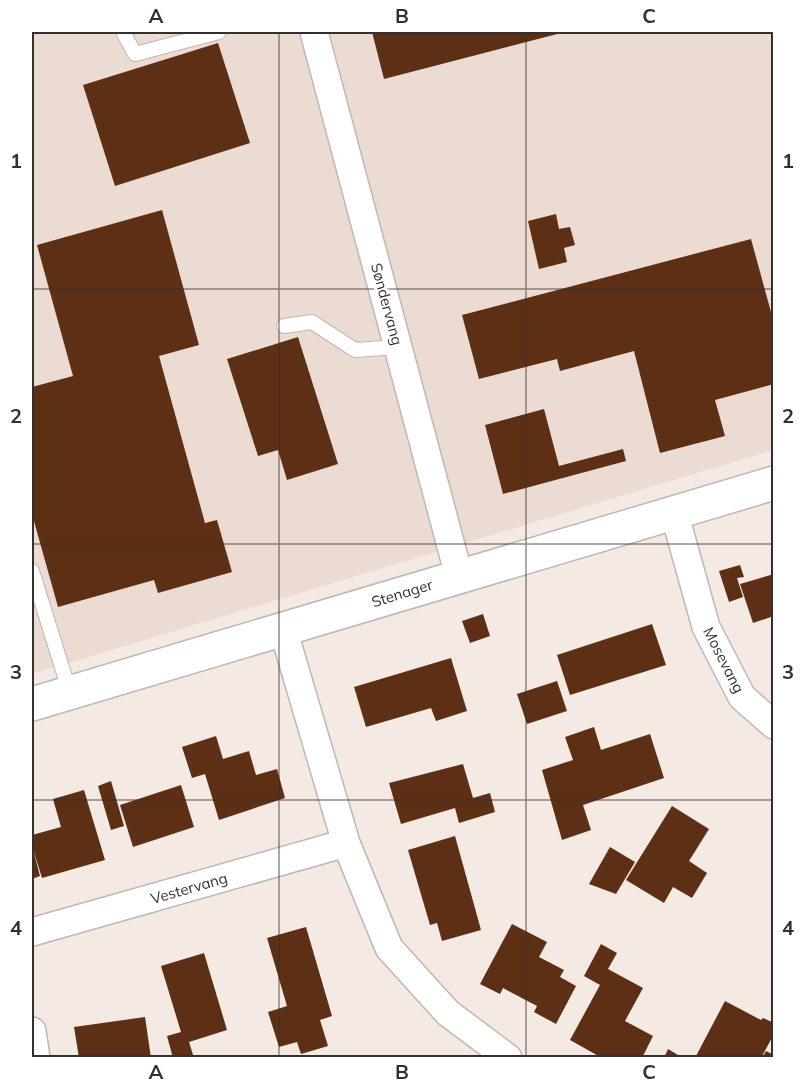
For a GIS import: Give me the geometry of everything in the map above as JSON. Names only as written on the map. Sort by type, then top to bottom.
[{"type":"street","name":"Søndervang","points":[[314,32],[459,576]]},
{"type":"street","name":"Stenager","points":[[32,704],[774,483]]},
{"type":"street","name":"Mosevang","points":[[674,512],[706,627],[742,697],[774,725]]},
{"type":"street","points":[[283,629],[346,843],[388,948],[448,1013],[508,1058]]},
{"type":"street","name":"Vestervang","points":[[32,932],[346,843]]},
{"type":"street","points":[[32,1031],[36,1058]]},
{"type":"lane","points":[[123,32],[135,54],[219,32]]},
{"type":"lane","points":[[284,326],[312,322],[355,350],[398,347]]},
{"type":"lane","points":[[32,571],[70,693]]},
{"type":"shaded area","points":[[32,32],[773,32],[773,450],[32,674]]},
{"type":"building","points":[[372,32],[565,32],[384,79]]},
{"type":"building","points":[[218,43],[250,143],[115,186],[83,85]]},
{"type":"building","points":[[162,210],[199,345],[159,356],[205,523],[217,520],[232,572],[158,593],[154,580],[58,607],[32,514],[32,387],[73,376],[37,245]]},
{"type":"building","points":[[556,214],[559,229],[570,227],[575,245],[564,248],[567,262],[539,269],[528,221]]},
{"type":"building","points":[[751,239],[774,323],[774,384],[715,400],[725,436],[660,453],[634,351],[560,371],[557,359],[479,379],[462,315]]},
{"type":"building","points":[[298,337],[338,464],[287,480],[278,450],[258,456],[227,359]]},
{"type":"building","points":[[544,409],[559,466],[623,449],[626,461],[503,494],[485,425]]},
{"type":"building","points":[[740,565],[744,577],[737,578],[743,597],[729,602],[719,571]]},
{"type":"building","points":[[774,574],[774,616],[753,623],[740,584]]},
{"type":"building","points":[[483,614],[490,636],[470,643],[462,621]]},
{"type":"building","points":[[652,624],[666,665],[570,695],[557,655]]},
{"type":"building","points":[[451,658],[467,711],[436,721],[431,708],[366,727],[354,687]]},
{"type":"building","points":[[557,681],[567,711],[527,724],[517,694]]},
{"type":"building","points":[[594,727],[601,750],[650,734],[664,778],[583,805],[591,830],[562,840],[542,770],[573,760],[565,737]]},
{"type":"building","points":[[216,736],[223,759],[249,751],[256,775],[277,769],[285,798],[219,820],[205,774],[192,778],[182,747]]},
{"type":"building","points":[[463,764],[473,798],[490,793],[495,812],[459,823],[455,808],[401,824],[389,783]]},
{"type":"building","points":[[111,781],[124,826],[111,830],[98,786]]},
{"type":"building","points":[[181,785],[194,827],[133,847],[120,805]]},
{"type":"building","points":[[84,790],[105,860],[42,878],[33,849],[40,876],[32,879],[32,835],[61,827],[53,799]]},
{"type":"building","points":[[672,806],[709,829],[689,861],[707,873],[692,898],[673,887],[664,903],[626,880]]},
{"type":"building","points":[[455,836],[481,930],[442,941],[437,923],[430,925],[408,850]]},
{"type":"building","points":[[610,847],[635,862],[616,894],[589,884]]},
{"type":"building","points":[[512,924],[547,942],[539,957],[564,970],[560,977],[576,986],[556,1024],[534,1012],[537,1006],[503,988],[500,994],[480,984]]},
{"type":"building","points":[[306,927],[332,1016],[320,1020],[328,1046],[301,1054],[297,1042],[279,1047],[268,1012],[287,1006],[267,938]]},
{"type":"building","points":[[601,944],[617,953],[608,969],[643,988],[625,1021],[653,1036],[642,1058],[602,1058],[570,1040],[600,985],[584,976]]},
{"type":"building","points":[[204,953],[227,1030],[189,1042],[194,1058],[173,1058],[167,1036],[181,1032],[161,966]]},
{"type":"building","points":[[725,1001],[761,1020],[763,1018],[774,1023],[774,1034],[761,1058],[695,1058]]},
{"type":"building","points":[[145,1017],[151,1058],[79,1058],[74,1027]]},
{"type":"building","points":[[668,1049],[683,1058],[664,1058]]},
{"type":"building","points":[[766,1051],[774,1055],[774,1058],[762,1058]]}]
